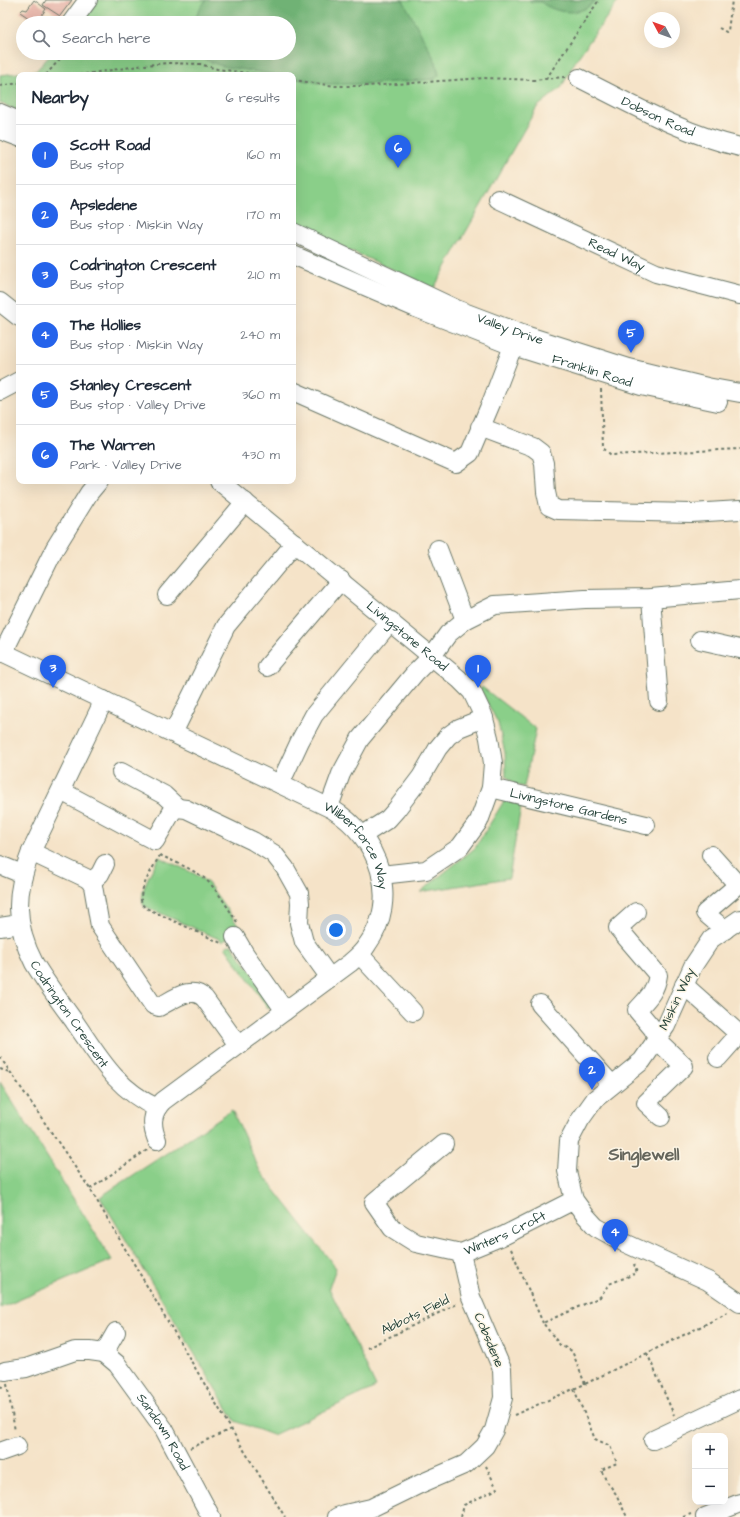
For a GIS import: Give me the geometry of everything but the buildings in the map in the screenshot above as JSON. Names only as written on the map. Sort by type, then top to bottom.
[{"type":"street","points":[[76,16],[88,0]]},
{"type":"street","name":"Dobson Road","points":[[579,78],[654,116],[695,133],[740,147]]},
{"type":"street","points":[[0,114],[16,120]]},
{"type":"street","points":[[0,130],[16,136]]},
{"type":"street","name":"Read Way","points":[[498,199],[656,273],[740,295]]},
{"type":"street","name":"Valley Drive","points":[[296,233],[456,309],[522,334],[624,367],[707,387],[740,393]]},
{"type":"street","name":"Franklin Road","points":[[296,256],[416,308],[512,346],[641,386],[740,406]]},
{"type":"street","points":[[0,302],[16,315]]},
{"type":"street","points":[[296,392],[456,463],[470,453],[512,346]]},
{"type":"street","points":[[0,391],[16,383]]},
{"type":"street","points":[[480,428],[533,447],[540,453],[544,463],[546,492],[549,506],[558,510],[691,512],[740,510]]},
{"type":"street","points":[[2,652],[55,548],[89,493],[96,484]]},
{"type":"street","name":"Livingstone Road","points":[[223,484],[391,621],[459,679],[472,692],[484,718],[490,738],[493,763],[491,788],[479,821],[460,847],[426,870],[381,875]]},
{"type":"street","points":[[167,595],[245,502]]},
{"type":"street","points":[[173,733],[226,626],[295,543]]},
{"type":"street","points":[[438,549],[465,620]]},
{"type":"street","points":[[268,667],[341,580]]},
{"type":"street","points":[[329,807],[341,774],[360,739],[415,673],[432,656],[448,634],[465,620],[495,605],[586,599],[651,598],[740,590]]},
{"type":"street","points":[[651,598],[659,701]]},
{"type":"street","points":[[280,784],[314,715],[391,621]]},
{"type":"street","points":[[700,640],[740,649]]},
{"type":"street","name":"Wilberforce Way","points":[[2,652],[56,679],[104,700],[329,807],[347,820],[363,835],[373,851],[381,875],[383,892],[380,915],[372,938],[360,955],[166,1098],[157,1108]]},
{"type":"street","name":"Codrington Crescent","points":[[104,700],[31,852],[22,874],[19,901],[20,924],[26,947],[34,963],[105,1066],[126,1089],[142,1101],[157,1108]]},
{"type":"street","points":[[363,835],[388,819],[396,810],[421,777],[438,748],[448,736],[460,728],[484,718]]},
{"type":"street","points":[[121,772],[164,795],[178,808]]},
{"type":"street","name":"Livingstone Gardens","points":[[491,788],[646,825]]},
{"type":"street","points":[[61,792],[155,841],[173,810],[178,808],[186,809],[263,846],[274,854],[285,868],[299,893],[299,923],[304,942],[330,978]]},
{"type":"street","points":[[31,852],[91,882],[100,926],[153,1005],[159,1006],[188,993],[199,994],[238,1046]]},
{"type":"street","points":[[711,855],[738,885],[706,913],[734,926]]},
{"type":"street","points":[[91,882],[100,874],[105,864]]},
{"type":"street","points":[[0,865],[22,874]]},
{"type":"street","points":[[636,912],[618,928],[658,975],[657,984],[652,993],[637,1010],[653,1029],[657,1040],[684,1066],[646,1103],[661,1117]]},
{"type":"street","points":[[0,927],[20,924]]},
{"type":"street","name":"Miskin Way","points":[[734,926],[712,939],[693,966],[666,1026],[642,1061],[594,1099],[580,1120],[570,1141],[567,1171],[574,1200],[596,1227],[635,1248],[708,1280],[736,1307]]},
{"type":"street","points":[[233,937],[285,1011]]},
{"type":"street","points":[[360,955],[413,1012]]},
{"type":"street","points":[[684,985],[739,1034],[718,1058]]},
{"type":"street","points":[[540,1004],[612,1085]]},
{"type":"street","points":[[157,1108],[152,1124],[157,1140]]},
{"type":"street","name":"Winters Croft","points":[[444,1144],[374,1202],[392,1228],[416,1242],[461,1253],[505,1235],[574,1200]]},
{"type":"street","name":"Cobsdene","points":[[341,1515],[371,1508],[466,1464],[485,1446],[494,1430],[503,1398],[502,1369],[471,1297],[461,1253]]},
{"type":"street","points":[[4,1381],[26,1368],[75,1351],[90,1350],[104,1353],[116,1332]]},
{"type":"street","name":"Sandown Road","points":[[104,1353],[121,1369],[154,1414],[178,1454],[211,1517]]},
{"type":"street","points":[[653,1440],[740,1399]]},
{"type":"street","points":[[0,1452],[17,1446]]},
{"type":"street","points":[[705,1517],[740,1503]]},
{"type":"path","points":[[546,79],[599,0]]},
{"type":"path","points":[[719,28],[726,32],[728,31],[732,0]]},
{"type":"path","points":[[49,72],[59,60]]},
{"type":"path","points":[[99,72],[145,65],[168,64],[200,64],[217,69],[240,72]]},
{"type":"path","points":[[296,80],[335,86],[367,86],[484,78],[546,79],[566,77],[568,72],[579,78]]},
{"type":"path","points":[[0,86],[16,83]]},
{"type":"path","points":[[601,374],[603,448],[611,455],[740,449]]},
{"type":"path","points":[[160,855],[204,878],[214,888],[233,937],[219,941],[142,905],[140,899],[142,888],[160,855]]},
{"type":"path","points":[[0,1057],[90,1189],[231,1429],[285,1517]]},
{"type":"path","points":[[0,1069],[10,1073]]},
{"type":"path","points":[[90,1189],[158,1142],[157,1140]]},
{"type":"path","points":[[505,1235],[544,1323],[560,1345],[572,1351],[585,1384]]},
{"type":"path","points":[[544,1323],[600,1298],[609,1284],[637,1273],[632,1258],[635,1248]]},
{"type":"path","name":"Abbots Field","points":[[367,1348],[471,1297]]},
{"type":"path","points":[[510,1417],[585,1384],[736,1307]]},
{"type":"path","points":[[647,1353],[679,1427]]},
{"type":"path","points":[[4,1381],[17,1446]]},
{"type":"path","points":[[574,1389],[595,1439],[610,1446],[617,1463],[601,1470],[607,1482],[616,1494],[627,1517]]},
{"type":"path","points":[[178,1454],[231,1429]]},
{"type":"path","points":[[461,1517],[464,1505],[497,1489],[485,1464]]},
{"type":"green space","points":[[94,0],[619,0],[576,60],[561,88],[537,107],[434,288],[296,226],[296,72],[27,72],[36,71],[46,60],[296,60],[296,16],[81,16]]},
{"type":"green space","points":[[206,0],[403,0],[436,62],[439,75],[435,79],[367,84],[324,84],[296,79],[296,72],[259,72],[222,66],[206,60],[296,60],[296,16],[197,16]]},
{"type":"green space","points":[[529,0],[595,0],[584,9],[569,12],[554,9],[541,2],[531,2]]},
{"type":"green space","points":[[16,73],[16,110],[0,103],[0,75]]},
{"type":"green space","points":[[482,687],[536,729],[524,787],[515,785],[506,776],[505,753],[498,723],[480,689]]},
{"type":"green space","points":[[512,798],[522,800],[509,878],[420,892],[475,848],[504,801]]},
{"type":"green space","points":[[159,857],[195,874],[208,883],[240,930],[222,942],[219,939],[144,906],[142,901],[144,888]]},
{"type":"green space","points":[[232,945],[275,1004],[270,1008],[268,1008],[225,947]]},
{"type":"green space","points":[[0,1082],[112,1260],[0,1308]]},
{"type":"green space","points":[[232,1110],[260,1171],[336,1268],[329,1288],[376,1387],[273,1435],[235,1421],[100,1197]]},
{"type":"place","name":"The Warren","points":[[398,168]]},
{"type":"place","name":"Stanley Crescent","points":[[631,353]]},
{"type":"place","name":"Codrington Crescent","points":[[53,688]]},
{"type":"place","name":"Scott Road","points":[[478,688]]},
{"type":"place","name":"Apsledene","points":[[592,1090]]},
{"type":"place","name":"The Hollies","points":[[615,1252]]},
{"type":"district","name":"Singlewell","points":[[644,1155]]}]
